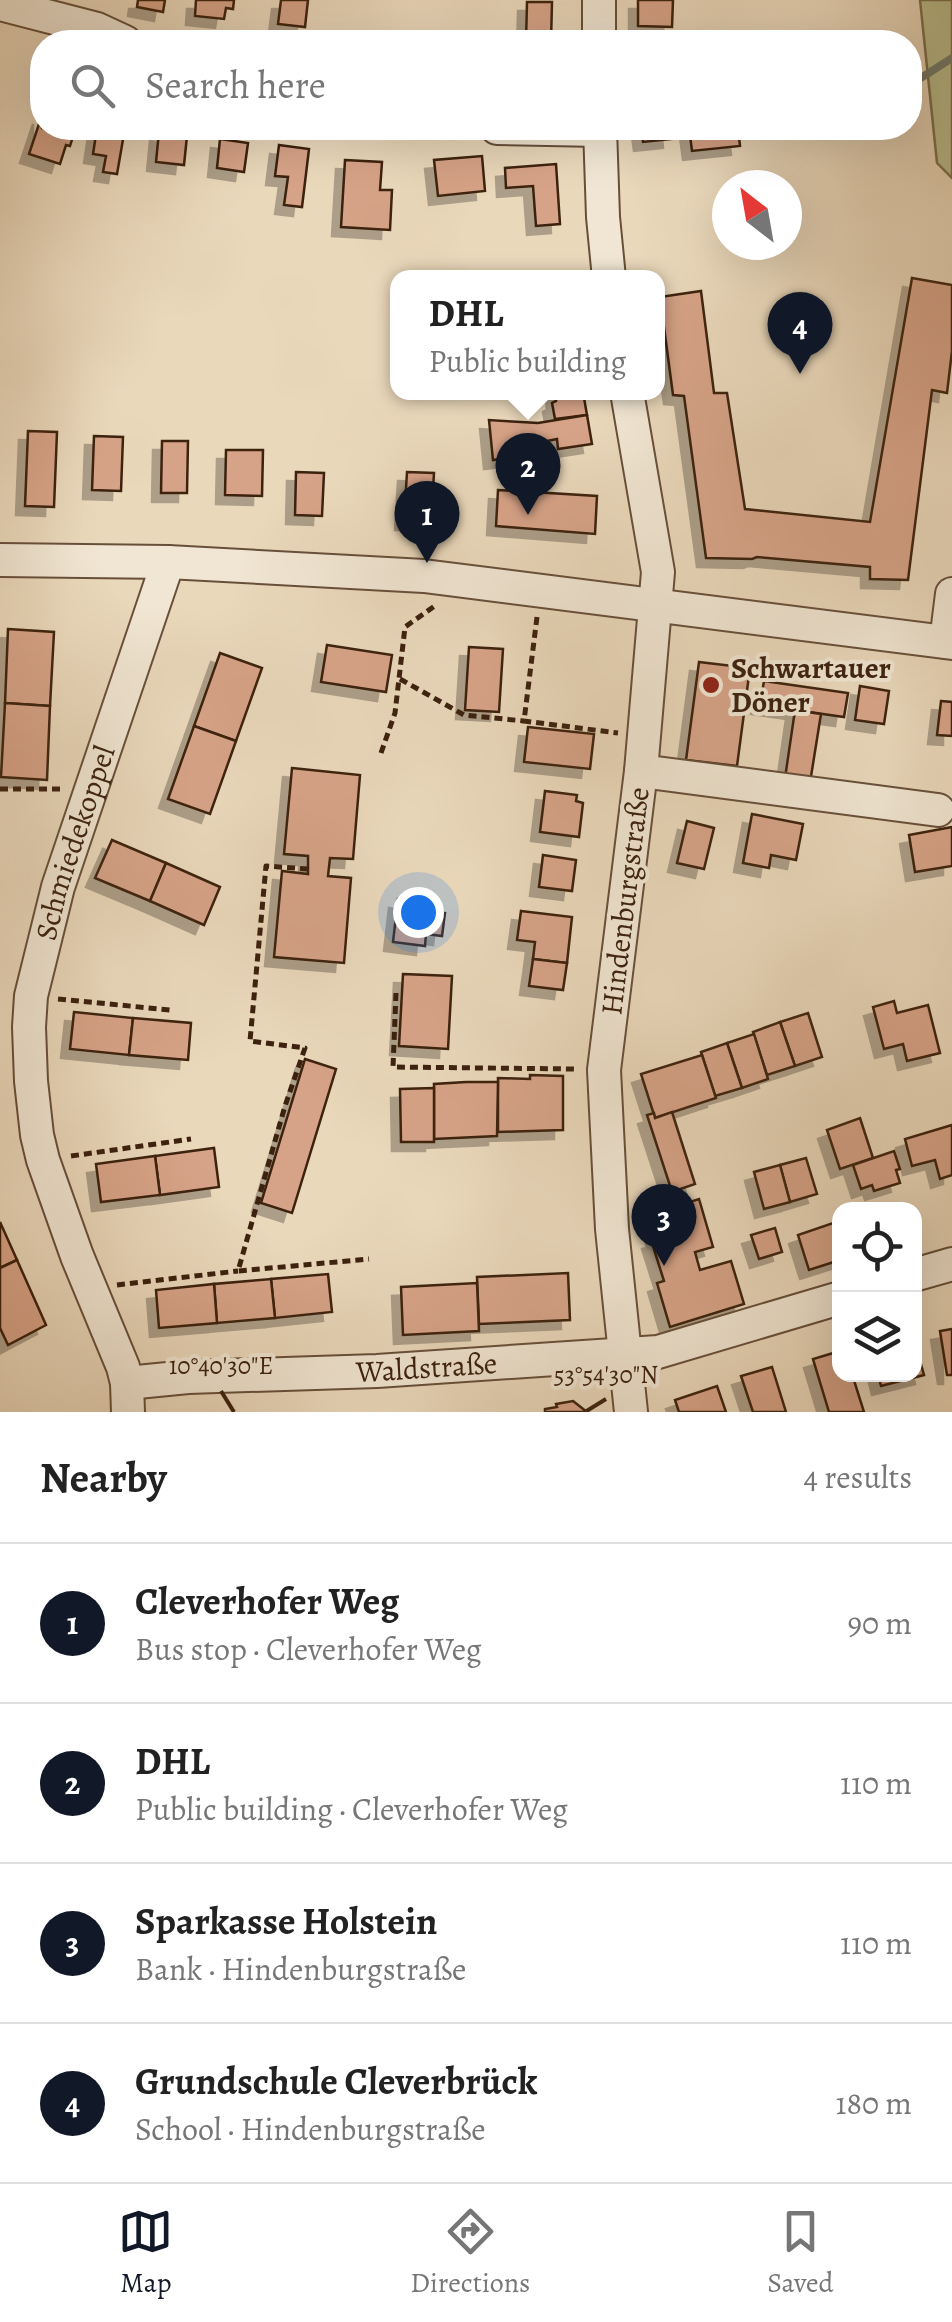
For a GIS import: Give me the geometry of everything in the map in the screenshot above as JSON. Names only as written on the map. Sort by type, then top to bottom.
[{"type":"street","points":[[599,0],[599,30]]},
{"type":"street","points":[[0,4],[100,30]]},
{"type":"street","points":[[600,140],[602,217],[609,270]]},
{"type":"street","name":"Hindenburgstraße","points":[[628,400],[658,572],[642,770],[604,1070],[612,1229],[631,1412]]},
{"type":"street","points":[[0,560],[168,562],[424,576],[949,643],[952,594]]},
{"type":"street","name":"Schmiedekoppel","points":[[128,1398],[123,1367],[65,1226],[43,1160],[31,1081],[29,1027],[31,996],[58,887],[168,562]]},
{"type":"street","points":[[642,770],[938,810]]},
{"type":"street","points":[[922,1273],[952,1264]]},
{"type":"street","name":"Waldstraße","points":[[128,1398],[188,1376],[377,1371],[658,1352],[832,1300]]},
{"type":"path","points":[[381,753],[395,713],[406,628],[468,581]]},
{"type":"path","points":[[524,721],[540,590]]},
{"type":"path","points":[[400,679],[464,715],[645,736]]},
{"type":"path","points":[[0,789],[92,789]]},
{"type":"path","points":[[238,1271],[305,1048],[250,1042],[266,866],[308,869]]},
{"type":"path","points":[[396,994],[392,1066],[604,1070]]},
{"type":"path","points":[[31,996],[170,1010]]},
{"type":"path","points":[[43,1160],[191,1139]]},
{"type":"path","points":[[90,1288],[368,1258]]},
{"type":"green space","points":[[920,0],[952,0],[952,178],[937,163]]},
{"type":"building","points":[[138,0],[165,0],[163,12],[137,7]]},
{"type":"building","points":[[196,0],[234,0],[233,9],[226,8],[224,19],[195,16]]},
{"type":"building","points":[[281,0],[308,0],[305,27],[278,24]]},
{"type":"building","points":[[638,0],[673,0],[672,27],[638,26]]},
{"type":"building","points":[[527,2],[552,2],[551,30],[526,30]]},
{"type":"building","points":[[34,140],[72,140],[70,146],[66,145],[60,164],[29,154]]},
{"type":"building","points":[[95,140],[123,140],[117,174],[103,172],[106,156],[93,154]]},
{"type":"building","points":[[158,140],[187,140],[184,165],[156,162]]},
{"type":"building","points":[[220,140],[248,143],[244,172],[217,168]]},
{"type":"building","points":[[691,140],[739,140],[740,146],[692,151]]},
{"type":"building","points":[[279,145],[309,149],[302,207],[284,205],[288,177],[275,176]]},
{"type":"building","points":[[482,156],[485,191],[438,196],[434,160]]},
{"type":"building","points":[[345,160],[382,162],[380,190],[392,190],[390,230],[341,227]]},
{"type":"building","points":[[556,164],[560,224],[536,226],[533,186],[506,188],[505,168]]},
{"type":"building","points":[[912,278],[952,285],[952,351],[947,393],[932,390],[908,580],[870,579],[870,567],[757,557],[706,558],[684,396],[673,395],[665,335],[665,296],[701,291],[714,393],[727,393],[745,509],[870,522]]},
{"type":"building","points":[[584,400],[587,415],[555,419],[552,403]]},
{"type":"building","points":[[587,415],[592,444],[558,449],[557,439],[542,442],[543,454],[493,460],[489,420],[538,423]]},
{"type":"building","points":[[28,431],[57,432],[54,507],[25,506]]},
{"type":"building","points":[[94,436],[123,437],[121,491],[92,490]]},
{"type":"building","points":[[162,441],[188,441],[187,493],[161,493]]},
{"type":"building","points":[[226,450],[263,450],[262,496],[225,495]]},
{"type":"building","points":[[296,472],[324,473],[322,516],[295,515]]},
{"type":"building","points":[[407,472],[434,473],[431,522],[404,521]]},
{"type":"building","points":[[498,490],[597,496],[595,534],[496,526]]},
{"type":"building","points":[[8,629],[54,632],[50,706],[5,703]]},
{"type":"building","points":[[327,645],[392,655],[386,692],[321,682]]},
{"type":"building","points":[[469,647],[503,649],[499,712],[465,710]]},
{"type":"building","points":[[220,653],[262,668],[236,741],[194,726]]},
{"type":"building","points":[[699,662],[750,668],[737,766],[686,760]]},
{"type":"building","points":[[764,681],[848,693],[844,717],[760,705]]},
{"type":"building","points":[[860,686],[889,691],[884,724],[855,720]]},
{"type":"building","points":[[941,701],[952,702],[952,736],[937,735]]},
{"type":"building","points":[[5,703],[50,706],[47,780],[1,777]]},
{"type":"building","points":[[795,710],[821,714],[809,789],[784,785]]},
{"type":"building","points":[[194,726],[236,741],[210,814],[168,799]]},
{"type":"building","points":[[528,727],[594,734],[590,769],[524,762]]},
{"type":"building","points":[[292,768],[360,775],[353,859],[330,858],[328,876],[351,878],[344,963],[274,957],[282,871],[308,874],[308,856],[284,854]]},
{"type":"building","points":[[545,791],[577,795],[576,801],[583,803],[579,837],[540,832]]},
{"type":"building","points":[[752,814],[803,824],[796,860],[771,855],[769,868],[743,863]]},
{"type":"building","points":[[687,821],[714,828],[704,869],[677,863]]},
{"type":"building","points":[[952,827],[952,866],[915,872],[909,835]]},
{"type":"building","points":[[112,840],[166,863],[150,901],[95,878]]},
{"type":"building","points":[[543,855],[576,860],[572,891],[539,887]]},
{"type":"building","points":[[166,863],[220,887],[204,925],[150,901]]},
{"type":"building","points":[[398,899],[430,903],[429,911],[445,913],[442,936],[426,934],[425,946],[393,942]]},
{"type":"building","points":[[521,911],[572,917],[567,963],[533,959],[535,942],[517,940]]},
{"type":"building","points":[[533,959],[567,963],[563,990],[529,986]]},
{"type":"building","points":[[403,974],[452,976],[448,1049],[399,1046]]},
{"type":"building","points":[[894,1001],[897,1013],[928,1005],[940,1053],[907,1061],[903,1044],[884,1049],[873,1007]]},
{"type":"building","points":[[74,1012],[133,1018],[129,1055],[70,1049]]},
{"type":"building","points":[[808,1013],[822,1057],[795,1066],[780,1022]]},
{"type":"building","points":[[133,1018],[191,1023],[188,1060],[129,1055]]},
{"type":"building","points":[[780,1022],[795,1066],[767,1075],[753,1032]]},
{"type":"building","points":[[754,1034],[768,1079],[742,1088],[727,1043]]},
{"type":"building","points":[[727,1043],[742,1088],[715,1096],[701,1052]]},
{"type":"building","points":[[702,1055],[716,1098],[655,1118],[641,1074]]},
{"type":"building","points":[[305,1059],[336,1069],[292,1213],[261,1203]]},
{"type":"building","points":[[530,1075],[563,1076],[563,1130],[498,1132],[498,1078],[530,1079]]},
{"type":"building","points":[[498,1082],[497,1136],[434,1139],[434,1084]]},
{"type":"building","points":[[434,1088],[434,1142],[401,1142],[400,1089]]},
{"type":"building","points":[[672,1112],[695,1184],[672,1192],[647,1115],[654,1113],[655,1118]]},
{"type":"building","points":[[860,1118],[873,1158],[840,1169],[827,1130]]},
{"type":"building","points":[[952,1125],[952,1175],[940,1179],[935,1160],[912,1166],[905,1139]]},
{"type":"building","points":[[214,1148],[219,1187],[160,1195],[155,1156]]},
{"type":"building","points":[[894,1151],[900,1183],[874,1191],[872,1185],[861,1189],[853,1165]]},
{"type":"building","points":[[155,1156],[160,1195],[101,1202],[96,1164]]},
{"type":"building","points":[[806,1158],[817,1194],[790,1202],[780,1165]]},
{"type":"building","points":[[780,1165],[790,1202],[764,1209],[754,1172]]},
{"type":"building","points":[[699,1199],[713,1247],[695,1252],[700,1270],[731,1261],[744,1304],[670,1327],[657,1283],[664,1281],[651,1240],[656,1239],[649,1215]]},
{"type":"building","points":[[0,1222],[17,1260],[0,1268]]},
{"type":"building","points":[[832,1223],[832,1263],[809,1270],[798,1235]]},
{"type":"building","points":[[775,1228],[782,1252],[759,1259],[751,1235]]},
{"type":"building","points":[[17,1260],[46,1325],[8,1345],[0,1328],[0,1268]]},
{"type":"building","points":[[568,1273],[570,1320],[479,1324],[477,1277]]},
{"type":"building","points":[[328,1274],[332,1312],[275,1318],[271,1279]]},
{"type":"building","points":[[271,1279],[275,1318],[217,1323],[214,1284]]},
{"type":"building","points":[[477,1283],[479,1331],[403,1335],[401,1287]]},
{"type":"building","points":[[214,1284],[217,1323],[159,1328],[156,1290]]},
{"type":"building","points":[[952,1329],[952,1375],[947,1375],[940,1331]]},
{"type":"building","points":[[832,1353],[832,1382],[855,1382],[864,1412],[829,1412],[813,1359]]},
{"type":"building","points":[[772,1367],[786,1412],[753,1412],[741,1376]]},
{"type":"building","points":[[717,1386],[726,1412],[679,1412],[675,1400]]},
{"type":"building","points":[[573,1401],[587,1412],[545,1412],[557,1407],[556,1404]]},
{"type":"waterway","points":[[922,77],[952,58]]},
{"type":"place","name":"Grundschule Cleverbrück","points":[[800,374]]},
{"type":"place","name":"DHL","points":[[528,515]]},
{"type":"place","name":"Cleverhofer Weg","points":[[427,563]]},
{"type":"place","name":"Schwartauer Döner","points":[[711,685]]},
{"type":"place","name":"Sparkasse Holstein","points":[[664,1266]]}]
